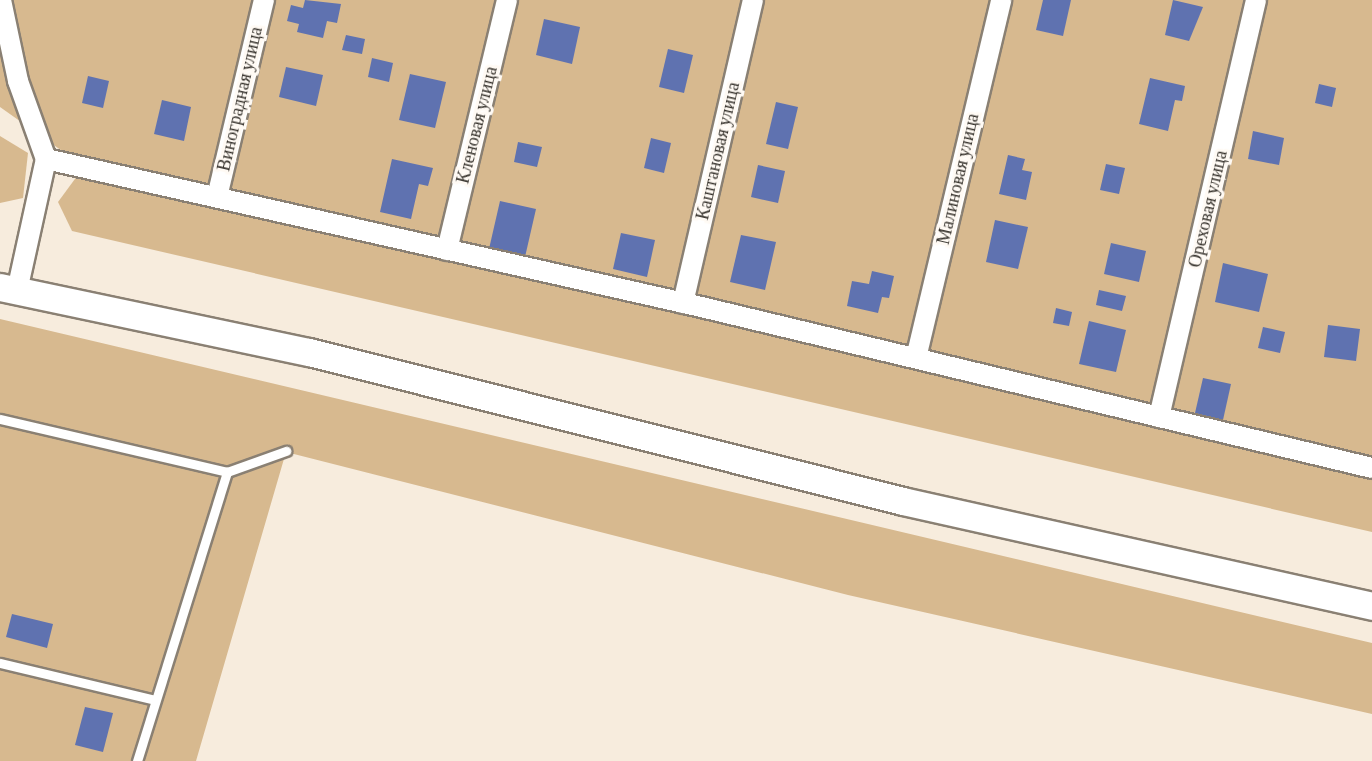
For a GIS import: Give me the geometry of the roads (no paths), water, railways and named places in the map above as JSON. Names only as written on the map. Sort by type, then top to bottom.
[{"type":"street","points":[[1,0],[18,81],[46,159],[8,289],[309,352],[903,501],[1372,606]]},
{"type":"street","name":"Виноградная улица","points":[[217,198],[264,0]]},
{"type":"street","name":"Кленовая улица","points":[[447,249],[507,0]]},
{"type":"street","name":"Каштановая улица","points":[[683,303],[753,0]]},
{"type":"street","name":"Малиновая улица","points":[[916,358],[1001,0]]},
{"type":"street","name":"Ореховая улица","points":[[1159,417],[1256,0]]},
{"type":"street","points":[[46,159],[683,303],[1372,468]]},
{"type":"lane","points":[[0,419],[227,472],[286,452]]},
{"type":"lane","points":[[137,761],[227,472]]},
{"type":"lane","points":[[0,663],[155,700]]}]
